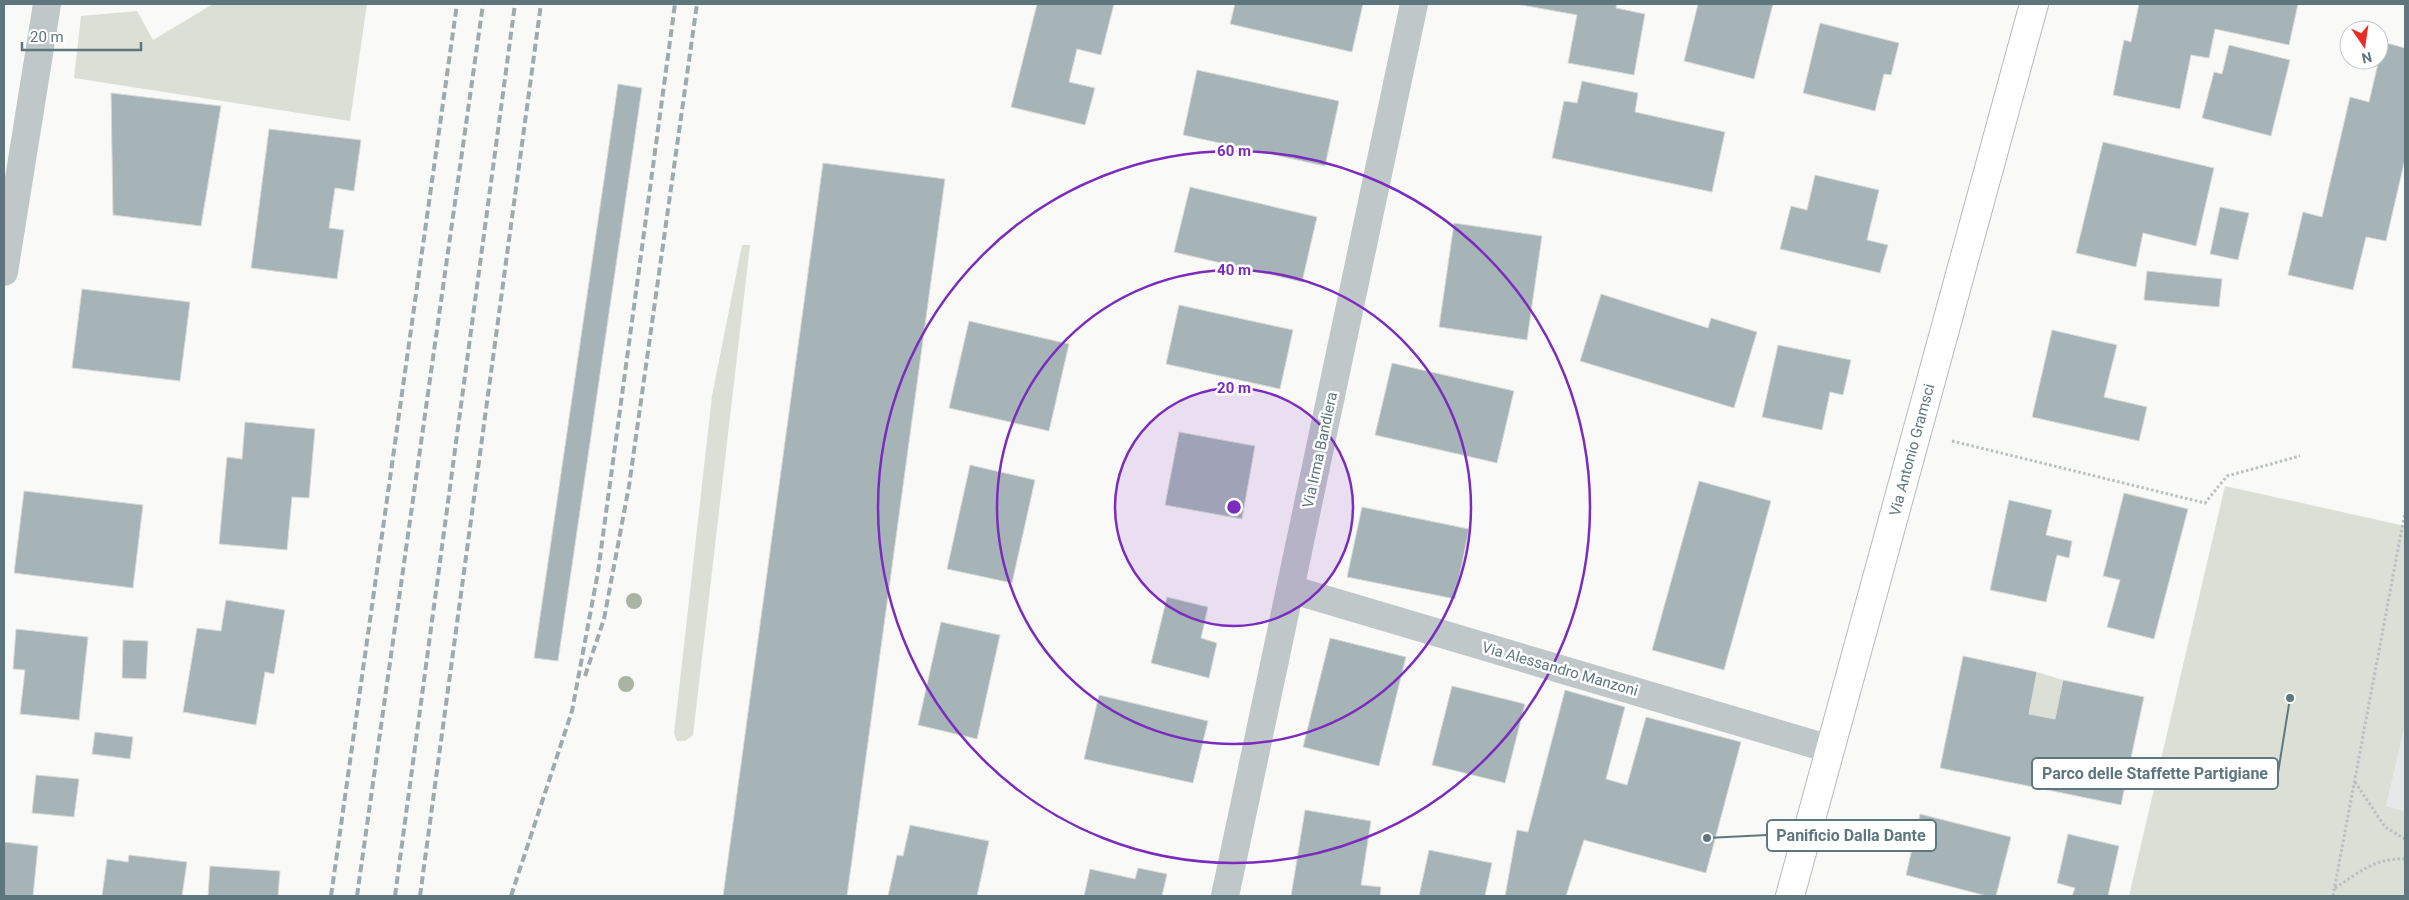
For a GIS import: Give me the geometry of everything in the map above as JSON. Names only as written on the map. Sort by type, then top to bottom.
[{"type":"main road","name":"Via Antonio Gramsci","points":[[1790,896],[2034,4]]},
{"type":"street","points":[[4,272],[47,4]]},
{"type":"street","name":"Via Irma Bandiera","points":[[1226,896],[1414,4]]},
{"type":"street","name":"Via Alessandro Manzoni","points":[[1290,589],[1830,749]]},
{"type":"path","points":[[1952,441],[2205,502],[2228,476],[2300,456]]},
{"type":"path","points":[[2333,896],[2405,512]]},
{"type":"path","points":[[2355,782],[2385,827],[2405,839]]},
{"type":"path","points":[[2335,888],[2360,871],[2386,858],[2405,859]]},
{"type":"shaded area","points":[[213,4],[367,4],[350,121],[74,78],[81,16],[137,11],[153,40]]},
{"type":"shaded area","points":[[742,245],[750,245],[693,735],[685,741],[677,741],[674,734],[712,396]]},
{"type":"shaded area","points":[[2225,486],[2405,526],[2405,724],[2386,806],[2405,811],[2405,896],[2129,896]]},
{"type":"shaded area","points":[[2037,672],[2063,680],[2055,719],[2029,714]]},
{"type":"shaded area","points":[[2405,719],[2405,811],[2386,806]]},
{"type":"building","points":[[1037,4],[1114,4],[1101,55],[1077,49],[1069,82],[1095,88],[1085,125],[1011,107]]},
{"type":"building","points":[[1235,4],[1363,4],[1352,52],[1230,24]]},
{"type":"building","points":[[1516,4],[1617,4],[1616,8],[1645,14],[1634,75],[1568,63],[1577,15]]},
{"type":"building","points":[[1698,4],[1773,4],[1754,79],[1684,61]]},
{"type":"building","points":[[2139,4],[2298,4],[2289,45],[2215,29],[2209,58],[2191,55],[2180,109],[2113,95],[2124,40],[2131,42]]},
{"type":"building","points":[[1820,23],[1899,43],[1891,75],[1884,74],[1875,111],[1803,93]]},
{"type":"building","points":[[2389,44],[2405,48],[2405,159],[2386,241],[2366,237],[2353,290],[2288,275],[2303,212],[2322,217],[2350,97],[2369,102],[2376,70],[2389,70]]},
{"type":"building","points":[[2229,45],[2290,60],[2271,136],[2202,118],[2214,72],[2222,74]]},
{"type":"building","points":[[1197,70],[1339,101],[1325,166],[1183,135]]},
{"type":"building","points":[[1582,81],[1638,93],[1635,112],[1725,132],[1712,192],[1552,158],[1564,101],[1577,103]]},
{"type":"building","points":[[618,84],[642,88],[558,661],[534,658]]},
{"type":"building","points":[[111,93],[221,106],[201,226],[113,215]]},
{"type":"building","points":[[269,129],[361,140],[354,191],[335,188],[329,228],[344,230],[337,279],[251,268]]},
{"type":"building","points":[[2103,142],[2214,168],[2196,246],[2143,233],[2136,267],[2076,253]]},
{"type":"building","points":[[823,163],[945,179],[847,896],[723,896]]},
{"type":"building","points":[[1815,175],[1879,190],[1867,240],[1888,245],[1880,273],[1780,249],[1791,206],[1807,210]]},
{"type":"building","points":[[1190,187],[1317,217],[1302,282],[1174,252]]},
{"type":"building","points":[[2220,207],[2249,213],[2238,260],[2210,254]]},
{"type":"building","points":[[1454,223],[1542,236],[1527,340],[1439,327]]},
{"type":"building","points":[[2147,271],[2222,279],[2219,307],[2144,300]]},
{"type":"building","points":[[82,289],[190,302],[180,381],[72,368]]},
{"type":"building","points":[[1601,294],[1708,328],[1711,318],[1757,332],[1734,408],[1580,361]]},
{"type":"building","points":[[1179,305],[1293,330],[1280,389],[1166,364]]},
{"type":"building","points":[[969,321],[1069,344],[1049,431],[949,408]]},
{"type":"building","points":[[2052,330],[2117,345],[2104,397],[2147,407],[2139,441],[2032,417]]},
{"type":"building","points":[[1778,345],[1851,360],[1843,395],[1830,392],[1822,430],[1762,417]]},
{"type":"building","points":[[1392,363],[1514,391],[1497,463],[1375,435]]},
{"type":"building","points":[[245,422],[315,429],[309,498],[292,497],[287,550],[219,544],[227,457],[242,459]]},
{"type":"building","points":[[1179,432],[1255,446],[1242,519],[1165,505]]},
{"type":"building","points":[[970,465],[1035,480],[1012,583],[947,569]]},
{"type":"building","points":[[1699,481],[1771,501],[1724,670],[1652,650]]},
{"type":"building","points":[[24,491],[143,505],[133,588],[14,573]]},
{"type":"building","points":[[2124,493],[2188,509],[2154,639],[2107,627],[2120,580],[2103,576]]},
{"type":"building","points":[[2009,500],[2052,510],[2046,535],[2072,541],[2069,558],[2057,555],[2046,602],[1990,590]]},
{"type":"building","points":[[1362,507],[1469,529],[1455,599],[1347,577]]},
{"type":"building","points":[[1167,597],[1208,607],[1201,638],[1217,643],[1209,678],[1151,663]]},
{"type":"building","points":[[226,600],[285,610],[274,674],[265,672],[256,725],[183,712],[197,628],[221,631]]},
{"type":"building","points":[[941,622],[1000,635],[977,739],[918,725]]},
{"type":"building","points":[[16,629],[88,637],[79,720],[20,714],[25,670],[13,669]]},
{"type":"building","points":[[1330,638],[1406,657],[1379,766],[1303,747]]},
{"type":"building","points":[[123,640],[148,641],[146,679],[122,678]]},
{"type":"building","points":[[1963,656],[2037,672],[2029,714],[2055,719],[2063,680],[2144,697],[2121,805],[1940,768]]},
{"type":"building","points":[[1452,686],[1525,704],[1505,783],[1432,765]]},
{"type":"building","points":[[1565,690],[1625,707],[1606,779],[1627,785],[1646,717],[1741,742],[1706,873],[1584,840],[1566,896],[1505,896],[1517,830],[1528,832]]},
{"type":"building","points":[[1099,695],[1208,721],[1193,783],[1084,759]]},
{"type":"building","points":[[95,732],[133,737],[130,759],[92,754]]},
{"type":"building","points":[[36,775],[79,779],[74,817],[32,813]]},
{"type":"building","points":[[1305,810],[1371,821],[1361,885],[1381,887],[1380,896],[1291,896]]},
{"type":"building","points":[[1920,814],[2011,837],[1996,896],[1987,896],[1906,875]]},
{"type":"building","points":[[910,825],[989,841],[977,896],[888,896],[897,855],[903,856]]},
{"type":"building","points":[[2068,834],[2119,846],[2108,896],[2072,896],[2075,888],[2057,883]]},
{"type":"building","points":[[4,842],[38,846],[33,896],[4,896]]},
{"type":"building","points":[[1429,850],[1492,863],[1485,896],[1419,896]]},
{"type":"building","points":[[129,855],[187,862],[182,896],[102,896],[107,859],[128,862]]},
{"type":"building","points":[[210,866],[280,871],[278,896],[208,896]]},
{"type":"building","points":[[1138,868],[1167,874],[1162,896],[1084,896],[1090,869],[1135,879]]},
{"type":"railway","points":[[331,896],[457,4]]},
{"type":"railway","points":[[357,896],[483,4]]},
{"type":"railway","points":[[395,896],[515,4]]},
{"type":"railway","points":[[420,896],[541,4]]},
{"type":"railway","points":[[511,896],[572,711],[598,572],[675,4]]},
{"type":"railway","points":[[585,676],[604,619],[629,486],[697,4]]},
{"type":"place","name":"Parco delle Staffette Partigiane","points":[[2290,698]]},
{"type":"place","name":"Panificio Dalla Dante","points":[[1707,838]]}]
